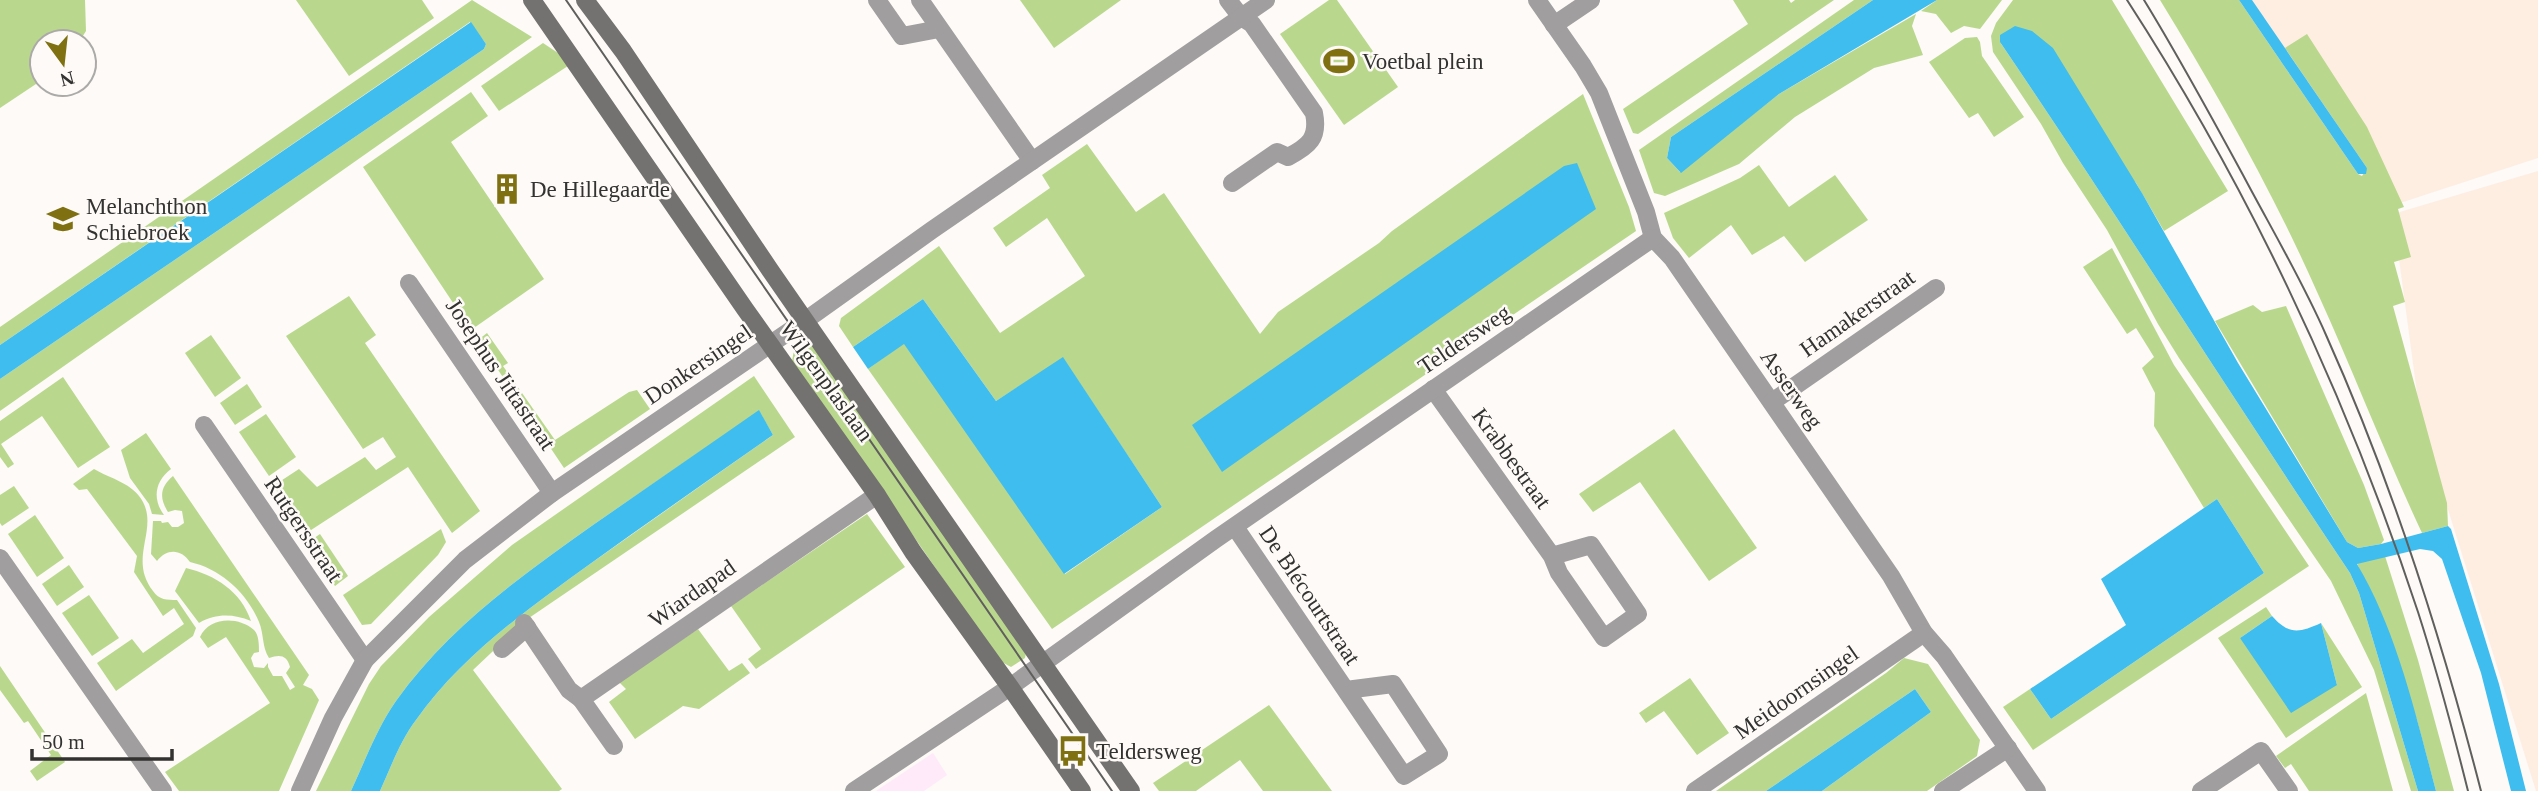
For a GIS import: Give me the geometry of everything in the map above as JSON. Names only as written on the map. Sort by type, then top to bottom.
[{"type":"street","name":"Wilgenplaslaan","points":[[533,0],[877,495],[913,552],[1082,791]]},
{"type":"street","name":"Wilgenplaslaan","points":[[585,0],[623,51],[1131,791]]},
{"type":"street","points":[[877,0],[902,36],[939,29]]},
{"type":"street","points":[[920,0],[1032,161]]},
{"type":"street","points":[[1228,0],[1241,17],[1252,24],[1314,113],[1317,128],[1314,137],[1302,150],[1288,157],[1278,152],[1232,183]]},
{"type":"street","name":"Donkersingel","points":[[300,791],[333,718],[365,660],[465,560],[552,493],[1266,0]]},
{"type":"street","name":"Asserweg","points":[[1537,0],[1599,93],[1646,212],[1653,238],[1672,258],[1772,402],[1891,576],[1924,633],[1944,656],[2037,791]]},
{"type":"street","points":[[1555,25],[1591,0]]},
{"type":"street","name":"Teldersweg","points":[[854,791],[1010,687],[1235,527],[1653,238]]},
{"type":"street","name":"Josephus Jittastraat","points":[[409,283],[552,493]]},
{"type":"street","name":"Hamakerstraat","points":[[1772,402],[1936,288]]},
{"type":"street","name":"Krabbestraat","points":[[1433,390],[1552,556],[1559,573],[1604,638],[1638,614],[1591,545],[1552,556]]},
{"type":"street","name":"Rutgersstraat","points":[[204,425],[365,660]]},
{"type":"street","name":"Wiardapad","points":[[581,699],[877,495]]},
{"type":"street","name":"De Blécourtstraat","points":[[1235,527],[1404,776],[1438,754],[1393,684],[1346,690]]},
{"type":"street","points":[[0,558],[163,791]]},
{"type":"street","points":[[502,649],[525,625],[569,690],[581,699],[614,746]]},
{"type":"street","name":"Meidoornsingel","points":[[1695,791],[1924,633]]},
{"type":"street","points":[[1943,791],[2008,748]]},
{"type":"street","points":[[2201,791],[2261,751],[2289,791]]},
{"type":"shaded area","points":[[2239,0],[2538,0],[2538,158],[2394,205]]},
{"type":"shaded area","points":[[2538,171],[2536,791],[2421,423],[2393,214]]},
{"type":"shaded area","points":[[933,753],[947,775],[924,791],[876,791]]},
{"type":"green space","points":[[0,0],[85,0],[86,28],[28,28],[28,89],[0,108]]},
{"type":"green space","points":[[296,0],[422,0],[434,18],[349,76]]},
{"type":"green space","points":[[472,0],[532,37],[0,411],[0,379],[484,49],[486,44],[470,22],[0,345],[0,327]]},
{"type":"green space","points":[[1020,0],[1121,0],[1054,48]]},
{"type":"green space","name":"Voetbal plein","points":[[1329,0],[1337,0],[1398,87],[1344,125],[1280,34]]},
{"type":"green space","points":[[1733,0],[1789,0],[1791,3],[1795,0],[1834,0],[1638,134],[1633,133],[1623,109],[1748,24]]},
{"type":"green space","points":[[1854,0],[1873,0],[1671,137],[1667,158],[1680,172],[1779,94],[1916,14],[1912,26],[1923,55],[1874,68],[1795,117],[1739,164],[1665,196],[1654,193],[1639,150]]},
{"type":"green space","points":[[1937,0],[2002,0],[1980,29],[1964,26],[1951,33],[1936,14],[1921,11]]},
{"type":"green space","points":[[2013,0],[2112,0],[2228,191],[2164,231],[2136,183],[2000,42],[2350,573],[2359,593],[2418,791],[2411,791],[2374,670],[2331,581],[2179,358],[2107,230],[1993,52],[1991,36],[1996,23]]},
{"type":"green space","points":[[2160,0],[2239,0],[2358,174],[2362,176],[2367,168],[2285,48],[2307,34],[2367,127],[2404,207],[2398,209],[2411,257],[2394,262],[2405,302],[2393,306],[2447,503],[2448,526],[2422,533],[2301,256],[2224,108]]},
{"type":"green space","points":[[1977,37],[1982,56],[2024,117],[1994,137],[1978,113],[1969,118],[1929,62],[1965,38]]},
{"type":"green space","points":[[543,43],[571,64],[499,111],[481,86]]},
{"type":"green space","points":[[471,92],[488,116],[451,142],[544,279],[471,330],[363,167]]},
{"type":"green space","points":[[1583,94],[1629,207],[1636,231],[1052,629],[868,369],[904,343],[1065,574],[1162,507],[1063,358],[996,401],[923,299],[853,347],[839,326],[841,318],[939,246],[1000,333],[1085,276],[1047,218],[1006,247],[993,228],[1050,188],[1042,175],[1087,144],[1136,212],[1164,193],[1260,334],[1278,312],[1379,243]]},
{"type":"green space","points":[[1759,165],[1789,207],[1835,175],[1868,220],[1805,262],[1784,236],[1752,255],[1731,225],[1689,258],[1673,238],[1664,213],[1740,178]]},
{"type":"green space","points":[[2112,248],[2174,365],[2309,566],[2033,750],[2003,707],[2030,689],[2051,719],[2264,573],[2217,499],[2204,508],[2154,426],[2155,393],[2142,368],[2154,357],[2136,328],[2127,334],[2083,267]]},
{"type":"green space","points":[[349,296],[376,335],[365,343],[480,511],[452,533],[408,467],[308,532],[273,486],[299,469],[317,487],[365,457],[376,470],[396,457],[383,437],[363,449],[286,336]]},
{"type":"green space","points":[[2253,305],[2262,312],[2286,306],[2364,485],[2384,540],[2381,544],[2358,548],[2347,542],[2215,321]]},
{"type":"green space","points":[[487,333],[508,363],[503,366],[555,440],[629,392],[637,390],[650,409],[564,468],[478,340]]},
{"type":"green space","points":[[211,335],[241,378],[215,397],[185,353]]},
{"type":"green space","points":[[810,342],[1026,653],[1025,658],[1011,667],[1000,661],[792,361],[794,350]]},
{"type":"green space","points":[[754,376],[795,437],[526,620],[473,670],[562,789],[380,791],[410,728],[453,675],[474,654],[543,598],[773,435],[759,411],[566,544],[487,605],[439,650],[396,701],[377,733],[351,791],[316,791],[369,684],[381,666],[429,617],[512,545]]},
{"type":"green space","points":[[63,377],[110,447],[78,468],[42,416],[1,444],[14,464],[8,468],[0,457],[0,421]]},
{"type":"green space","points":[[247,384],[262,407],[235,425],[220,403]]},
{"type":"green space","points":[[266,414],[296,457],[269,476],[239,432]]},
{"type":"green space","points":[[1674,429],[1757,548],[1709,581],[1640,482],[1593,512],[1579,494]]},
{"type":"green space","points":[[146,433],[171,469],[161,479],[157,490],[158,503],[164,515],[152,514],[149,504],[130,478],[121,450]]},
{"type":"green space","points":[[94,469],[134,490],[143,502],[147,513],[143,556],[146,579],[158,596],[177,600],[196,628],[193,636],[116,691],[97,663],[132,639],[143,653],[184,624],[174,608],[163,616],[134,572],[137,556],[87,489],[79,490],[73,484]]},
{"type":"green space","points":[[173,476],[309,675],[303,685],[312,689],[319,700],[279,791],[179,791],[165,772],[270,703],[226,637],[208,648],[200,637],[210,626],[217,622],[232,621],[240,622],[254,630],[258,637],[259,652],[254,653],[251,658],[254,667],[264,668],[268,663],[273,676],[282,676],[290,690],[295,687],[286,673],[290,667],[287,660],[280,656],[269,658],[254,611],[232,584],[212,570],[190,562],[178,553],[169,552],[157,561],[151,554],[153,521],[168,522],[172,527],[184,523],[182,511],[168,512],[163,502],[163,489]]},
{"type":"green space","points":[[14,486],[29,508],[2,526],[0,495]]},
{"type":"green space","points":[[867,514],[905,567],[756,669],[748,659],[761,649],[731,606]]},
{"type":"green space","points":[[35,515],[64,558],[37,577],[8,534]]},
{"type":"green space","points":[[441,529],[446,542],[438,555],[371,624],[362,625],[343,595]]},
{"type":"green space","points":[[320,534],[348,576],[335,586],[311,551],[310,541]]},
{"type":"green space","points":[[2385,556],[2418,660],[2454,791],[2436,791],[2417,720],[2357,563]]},
{"type":"green space","points":[[69,565],[84,587],[57,606],[42,584]]},
{"type":"green space","points":[[186,568],[207,575],[226,586],[241,601],[251,621],[225,616],[212,617],[199,623],[175,591]]},
{"type":"green space","points":[[89,595],[119,638],[92,656],[62,613]]},
{"type":"green space","points":[[2266,607],[2272,616],[2240,638],[2337,685],[2321,623],[2362,687],[2286,738],[2218,638]]},
{"type":"green space","points":[[698,629],[729,671],[742,663],[750,673],[699,709],[683,706],[635,739],[609,702],[626,689],[619,682]]},
{"type":"green space","points":[[1904,658],[1928,664],[1980,740],[1977,756],[1927,791],[1822,791],[1931,712],[1915,689],[1766,791],[1716,791],[1886,673]]},
{"type":"green space","points":[[0,666],[65,762],[37,781],[30,771],[51,755],[28,721],[24,723],[0,690]]},
{"type":"green space","points":[[1690,678],[1729,733],[1697,755],[1664,711],[1646,723],[1639,713]]},
{"type":"green space","points":[[2366,693],[2393,791],[2309,791],[2291,764],[2285,768],[2276,756]]},
{"type":"green space","points":[[1269,705],[1332,791],[1263,791],[1240,760],[1196,791],[1159,791],[1153,783]]},
{"type":"water","points":[[1873,0],[1937,0],[1779,94],[1681,173],[1667,158],[1671,137]]},
{"type":"water","points":[[2239,0],[2252,0],[2367,168],[2366,174],[2358,174]]},
{"type":"water","points":[[471,22],[486,44],[484,49],[0,379],[0,345]]},
{"type":"water","points":[[2015,26],[2032,31],[2053,48],[2142,193],[2238,363],[2347,542],[2358,548],[2448,526],[2451,529],[2499,684],[2526,791],[2511,791],[2481,673],[2442,559],[2433,551],[2420,549],[2357,564],[2394,645],[2436,791],[2418,791],[2359,593],[2350,573],[2000,42],[2000,35]]},
{"type":"water","points":[[1577,163],[1596,209],[1222,472],[1192,425],[1564,166]]},
{"type":"water","points":[[923,299],[996,401],[1063,357],[1162,507],[1064,574],[904,344],[868,369],[853,347]]},
{"type":"water","points":[[759,410],[773,435],[543,598],[474,654],[453,675],[410,728],[380,791],[351,791],[389,711],[416,675],[462,627],[539,564]]},
{"type":"water","points":[[2217,499],[2264,573],[2051,719],[2030,689],[2126,625],[2101,579]]},
{"type":"water","points":[[2272,616],[2284,627],[2295,630],[2321,623],[2337,685],[2291,713],[2240,638]]},
{"type":"water","points":[[1915,689],[1931,712],[1822,791],[1766,791]]},
{"type":"tram line","points":[[566,0],[1112,791]]},
{"type":"tram line","points":[[2127,0],[2172,72],[2254,220],[2327,374],[2360,452],[2418,612],[2468,791]]},
{"type":"tram line","points":[[2144,0],[2195,87],[2297,274],[2350,390],[2394,503],[2432,617],[2481,791]]},
{"type":"place","name":"Voetbal plein","points":[[1339,61]]},
{"type":"place","name":"De Hillegaarde","points":[[507,189]]},
{"type":"place","name":"Melanchthon Schiebroek","points":[[63,219]]},
{"type":"place","name":"Teldersweg","points":[[1073,751]]}]
